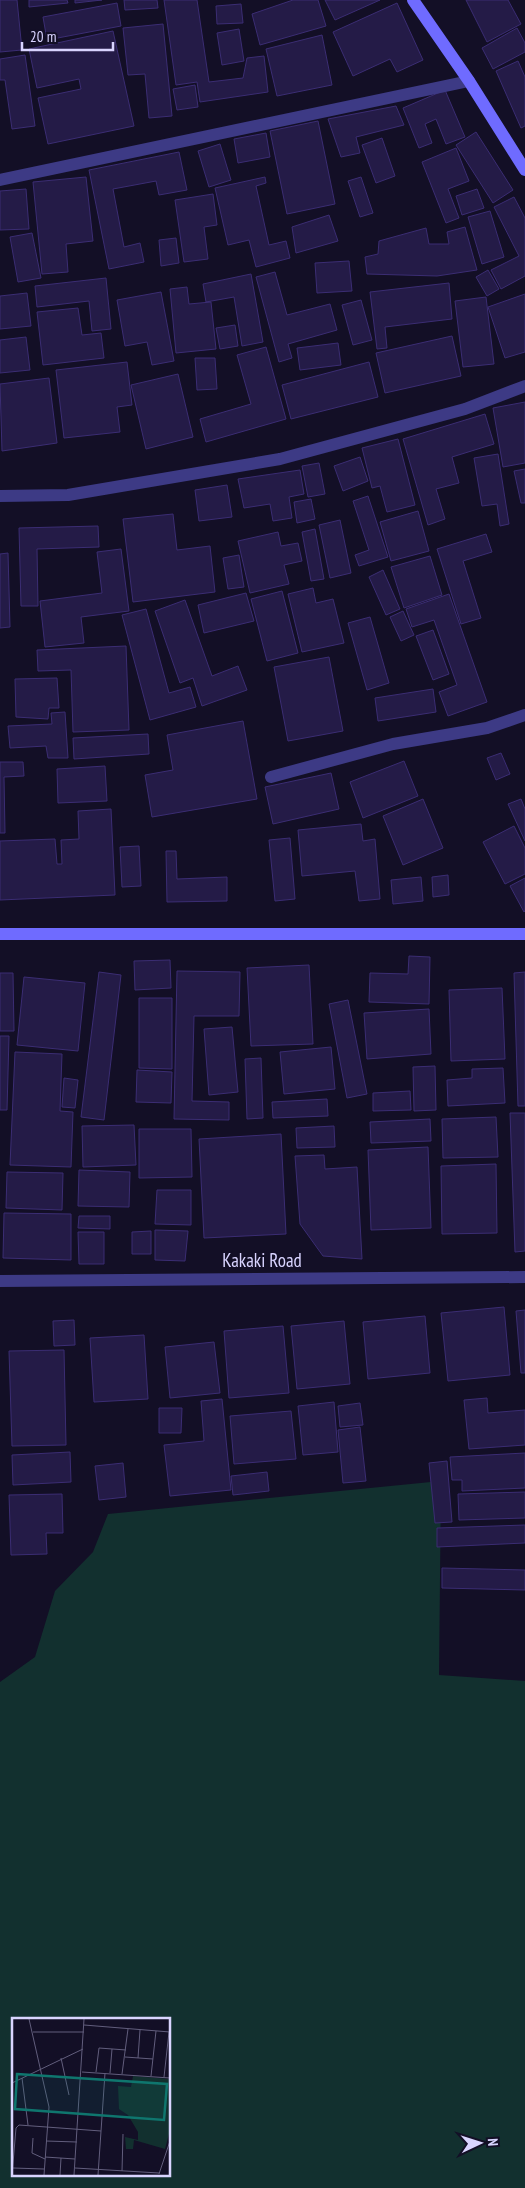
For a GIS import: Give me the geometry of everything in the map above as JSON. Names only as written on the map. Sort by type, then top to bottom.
[{"type":"street","points":[[413,0],[469,81],[525,170]]},
{"type":"street","points":[[0,180],[469,81]]},
{"type":"street","points":[[0,496],[68,495],[280,459],[465,409],[525,386]]},
{"type":"street","points":[[270,778],[393,744],[487,728],[525,715]]},
{"type":"street","points":[[0,934],[525,934]]},
{"type":"street","name":"Kakaki Road","points":[[0,1281],[525,1278]]},
{"type":"green space","points":[[441,1481],[439,1675],[525,1681],[525,2188],[0,2188],[0,1682],[35,1657],[55,1591],[93,1552],[108,1514]]},
{"type":"building","points":[[0,0],[17,0],[22,50],[0,52]]},
{"type":"building","points":[[29,0],[67,0],[68,3],[29,7]]},
{"type":"building","points":[[75,0],[102,0],[75,3]]},
{"type":"building","points":[[124,0],[157,0],[158,8],[125,10]]},
{"type":"building","points":[[164,0],[197,0],[209,82],[243,78],[247,58],[264,56],[268,92],[200,102],[197,82],[176,85]]},
{"type":"building","points":[[293,0],[318,0],[326,26],[260,45],[252,14]]},
{"type":"building","points":[[325,0],[380,0],[335,20]]},
{"type":"building","points":[[466,0],[508,0],[521,24],[487,42]]},
{"type":"building","points":[[117,3],[121,26],[47,40],[43,17]]},
{"type":"building","points":[[397,3],[423,60],[397,72],[390,59],[353,76],[333,32]]},
{"type":"building","points":[[241,4],[243,23],[217,24],[216,6]]},
{"type":"building","points":[[163,24],[172,116],[149,118],[145,74],[128,75],[123,28]]},
{"type":"building","points":[[517,28],[525,43],[525,52],[493,69],[482,48]]},
{"type":"building","points":[[239,29],[244,61],[222,65],[217,33]]},
{"type":"building","points":[[113,31],[134,126],[48,144],[38,98],[81,89],[79,79],[37,88],[29,49]]},
{"type":"building","points":[[322,35],[332,85],[277,96],[266,49]]},
{"type":"building","points":[[25,55],[35,126],[12,129],[5,80],[0,80],[0,59]]},
{"type":"building","points":[[518,61],[525,77],[525,126],[521,128],[496,71]]},
{"type":"building","points":[[195,85],[198,107],[177,110],[173,89]]},
{"type":"building","points":[[445,90],[465,137],[446,144],[436,119],[425,124],[432,143],[419,148],[403,108]]},
{"type":"building","points":[[396,106],[404,125],[356,137],[360,153],[341,157],[328,119]]},
{"type":"building","points":[[318,121],[335,204],[287,214],[270,131]]},
{"type":"building","points":[[476,132],[513,190],[493,203],[456,145]]},
{"type":"building","points":[[266,133],[270,157],[238,163],[234,139]]},
{"type":"building","points":[[382,138],[395,176],[376,183],[362,145]]},
{"type":"building","points":[[220,144],[231,180],[209,187],[198,151]]},
{"type":"building","points":[[456,148],[469,181],[448,189],[459,218],[446,223],[422,162]]},
{"type":"building","points":[[179,152],[187,190],[159,195],[156,181],[113,189],[124,247],[140,243],[144,262],[109,269],[89,170]]},
{"type":"building","points":[[86,177],[93,241],[66,244],[68,272],[42,274],[33,182]]},
{"type":"building","points":[[265,177],[266,183],[256,186],[269,245],[286,241],[290,258],[256,267],[249,240],[228,245],[215,188]]},
{"type":"building","points":[[361,177],[373,213],[360,217],[348,181]]},
{"type":"building","points":[[26,189],[29,229],[0,230],[0,191]]},
{"type":"building","points":[[477,189],[484,208],[462,215],[456,196]]},
{"type":"building","points":[[213,194],[217,225],[204,227],[208,259],[184,262],[175,200]]},
{"type":"building","points":[[514,197],[525,218],[525,276],[501,289],[491,270],[519,256],[494,207]]},
{"type":"building","points":[[490,211],[504,257],[482,264],[468,217]]},
{"type":"building","points":[[329,215],[338,241],[296,253],[292,227]]},
{"type":"building","points":[[465,227],[477,270],[437,276],[367,274],[365,257],[378,254],[379,241],[426,228],[429,244],[449,244],[447,232]]},
{"type":"building","points":[[32,233],[41,278],[18,282],[10,237]]},
{"type":"building","points":[[176,238],[179,263],[161,266],[159,240]]},
{"type":"building","points":[[349,261],[352,291],[317,293],[315,263]]},
{"type":"building","points":[[488,270],[499,289],[487,296],[476,277]]},
{"type":"building","points":[[275,272],[287,315],[330,304],[337,330],[288,344],[292,358],[279,362],[256,277]]},
{"type":"building","points":[[251,274],[263,342],[242,346],[234,297],[206,302],[203,284]]},
{"type":"building","points":[[106,278],[111,329],[92,331],[89,301],[37,307],[35,286]]},
{"type":"building","points":[[449,283],[452,319],[385,327],[387,348],[377,349],[370,292]]},
{"type":"building","points":[[187,287],[189,304],[211,302],[216,349],[176,353],[170,289]]},
{"type":"building","points":[[161,292],[174,361],[152,365],[147,342],[125,346],[117,300]]},
{"type":"building","points":[[27,293],[31,326],[0,329],[0,296]]},
{"type":"building","points":[[525,294],[525,352],[505,358],[488,307]]},
{"type":"building","points":[[486,297],[494,364],[463,367],[455,301]]},
{"type":"building","points":[[361,300],[372,340],[353,345],[342,305]]},
{"type":"building","points":[[78,308],[82,335],[101,333],[104,358],[43,365],[37,312]]},
{"type":"building","points":[[235,325],[238,346],[220,349],[216,328]]},
{"type":"building","points":[[452,336],[461,376],[385,393],[376,353]]},
{"type":"building","points":[[26,337],[30,370],[0,373],[0,340]]},
{"type":"building","points":[[338,343],[341,365],[300,370],[297,348]]},
{"type":"building","points":[[266,347],[286,419],[206,442],[200,419],[251,404],[237,355]]},
{"type":"building","points":[[195,358],[215,358],[217,389],[197,390]]},
{"type":"building","points":[[127,362],[132,405],[117,407],[120,432],[64,438],[56,370]]},
{"type":"building","points":[[369,362],[378,397],[291,419],[282,385]]},
{"type":"building","points":[[178,374],[193,437],[146,449],[131,385]]},
{"type":"building","points":[[49,378],[57,443],[2,451],[0,384]]},
{"type":"building","points":[[525,402],[525,463],[503,467],[493,408]]},
{"type":"building","points":[[485,414],[494,444],[452,457],[459,483],[436,489],[445,519],[428,525],[403,439]]},
{"type":"building","points":[[398,439],[415,505],[387,512],[380,486],[372,488],[362,448]]},
{"type":"building","points":[[498,454],[509,524],[500,526],[497,504],[482,506],[474,458]]},
{"type":"building","points":[[360,457],[368,481],[343,491],[334,466]]},
{"type":"building","points":[[319,463],[325,494],[308,497],[302,466]]},
{"type":"building","points":[[525,469],[525,503],[521,503],[514,471]]},
{"type":"building","points":[[300,470],[304,494],[289,497],[292,518],[273,521],[270,504],[244,508],[238,479]]},
{"type":"building","points":[[227,485],[232,517],[199,521],[195,490]]},
{"type":"building","points":[[368,496],[388,557],[359,566],[355,555],[369,550],[353,501]]},
{"type":"building","points":[[311,499],[315,519],[297,523],[294,502]]},
{"type":"building","points":[[418,511],[429,551],[391,561],[380,522]]},
{"type":"building","points":[[173,514],[177,550],[210,546],[215,592],[133,602],[123,519]]},
{"type":"building","points":[[340,520],[351,573],[330,578],[319,525]]},
{"type":"building","points":[[98,526],[99,547],[37,549],[38,606],[21,606],[19,528]]},
{"type":"building","points":[[315,529],[324,579],[311,581],[302,532]]},
{"type":"building","points":[[278,532],[281,546],[298,543],[302,561],[284,565],[289,584],[250,593],[238,541]]},
{"type":"building","points":[[486,534],[492,552],[463,561],[481,618],[461,624],[437,549]]},
{"type":"building","points":[[121,549],[129,611],[81,617],[84,643],[45,647],[40,601],[102,593],[97,552]]},
{"type":"building","points":[[8,553],[10,627],[0,628],[0,554]]},
{"type":"building","points":[[239,555],[244,587],[228,589],[223,558]]},
{"type":"building","points":[[430,556],[442,595],[404,608],[391,567]]},
{"type":"building","points":[[383,570],[400,609],[386,615],[369,577]]},
{"type":"building","points":[[313,588],[316,603],[333,599],[344,643],[302,652],[288,594]]},
{"type":"building","points":[[282,591],[298,653],[267,661],[251,599]]},
{"type":"building","points":[[246,593],[254,621],[204,633],[198,605]]},
{"type":"building","points":[[449,594],[487,702],[448,716],[439,692],[457,685],[434,620],[412,627],[406,609]]},
{"type":"building","points":[[185,600],[212,676],[238,666],[247,690],[202,706],[193,678],[180,683],[155,611]]},
{"type":"building","points":[[146,609],[169,693],[190,687],[196,707],[150,720],[122,615]]},
{"type":"building","points":[[403,611],[414,635],[401,641],[390,617]]},
{"type":"building","points":[[370,617],[389,683],[367,690],[348,623]]},
{"type":"building","points":[[433,630],[449,674],[433,680],[416,636]]},
{"type":"building","points":[[126,646],[129,730],[73,732],[71,670],[38,671],[37,650]]},
{"type":"building","points":[[329,657],[343,731],[288,741],[274,667]]},
{"type":"building","points":[[57,678],[59,708],[49,708],[48,719],[16,717],[15,679]]},
{"type":"building","points":[[433,689],[436,712],[378,721],[375,698]]},
{"type":"building","points":[[65,712],[68,758],[48,758],[46,746],[10,748],[8,726],[52,724],[51,713]]},
{"type":"building","points":[[243,721],[257,799],[152,817],[145,775],[173,770],[167,735]]},
{"type":"building","points":[[148,734],[149,754],[74,759],[73,738]]},
{"type":"building","points":[[501,753],[510,774],[496,780],[487,758]]},
{"type":"building","points":[[404,761],[418,796],[363,818],[350,782]]},
{"type":"building","points":[[0,762],[23,762],[24,776],[4,777],[5,833],[0,833]]},
{"type":"building","points":[[105,766],[107,801],[58,803],[57,769]]},
{"type":"building","points":[[331,773],[339,809],[273,824],[265,787]]},
{"type":"building","points":[[423,799],[443,848],[403,865],[383,816]]},
{"type":"building","points":[[521,799],[525,809],[525,841],[508,804]]},
{"type":"building","points":[[111,809],[115,895],[0,900],[0,841],[55,839],[57,864],[62,864],[61,840],[79,839],[78,811]]},
{"type":"building","points":[[361,824],[363,841],[375,839],[380,899],[359,901],[355,871],[302,876],[298,830]]},
{"type":"building","points":[[514,826],[525,848],[525,874],[505,884],[483,842]]},
{"type":"building","points":[[290,838],[295,899],[275,901],[269,840]]},
{"type":"building","points":[[139,846],[141,886],[122,887],[120,847]]},
{"type":"building","points":[[166,851],[176,851],[177,879],[227,877],[227,901],[167,902]]},
{"type":"building","points":[[448,875],[449,895],[433,897],[432,877]]},
{"type":"building","points":[[421,877],[423,901],[393,904],[391,880]]},
{"type":"building","points":[[525,878],[525,911],[524,912],[510,886]]},
{"type":"building","points":[[409,956],[430,957],[429,1004],[369,1002],[370,973],[408,974]]},
{"type":"building","points":[[170,960],[171,988],[135,990],[134,961]]},
{"type":"building","points":[[309,965],[313,1044],[251,1046],[247,968]]},
{"type":"building","points":[[177,971],[240,972],[239,1016],[194,1016],[192,1101],[229,1102],[229,1120],[174,1119]]},
{"type":"building","points":[[99,972],[121,975],[104,1120],[81,1117]]},
{"type":"building","points":[[525,972],[525,1106],[518,1106],[514,973]]},
{"type":"building","points":[[0,973],[13,973],[14,1031],[0,1031]]},
{"type":"building","points":[[24,977],[85,983],[78,1051],[17,1045]]},
{"type":"building","points":[[502,988],[505,1059],[451,1061],[449,990]]},
{"type":"building","points":[[139,998],[172,998],[172,1069],[139,1068]]},
{"type":"building","points":[[348,1000],[367,1094],[347,1098],[329,1004]]},
{"type":"building","points":[[429,1009],[431,1054],[367,1059],[364,1013]]},
{"type":"building","points":[[232,1027],[238,1092],[209,1095],[204,1029]]},
{"type":"building","points":[[0,1036],[9,1036],[7,1110],[0,1110]]},
{"type":"building","points":[[331,1047],[335,1089],[284,1094],[280,1052]]},
{"type":"building","points":[[15,1052],[62,1054],[60,1111],[73,1112],[71,1167],[10,1165]]},
{"type":"building","points":[[261,1058],[263,1118],[247,1119],[245,1059]]},
{"type":"building","points":[[435,1066],[436,1110],[414,1111],[413,1067]]},
{"type":"building","points":[[503,1068],[505,1103],[448,1106],[447,1080],[472,1078],[472,1069]]},
{"type":"building","points":[[137,1070],[172,1072],[171,1103],[136,1102]]},
{"type":"building","points":[[64,1078],[78,1080],[75,1108],[62,1107]]},
{"type":"building","points":[[410,1091],[411,1110],[373,1111],[373,1093]]},
{"type":"building","points":[[327,1099],[328,1116],[273,1118],[272,1102]]},
{"type":"building","points":[[510,1113],[525,1113],[525,1251],[515,1252]]},
{"type":"building","points":[[496,1117],[498,1157],[443,1158],[442,1119]]},
{"type":"building","points":[[430,1119],[431,1141],[371,1143],[370,1122]]},
{"type":"building","points":[[134,1125],[136,1165],[83,1167],[82,1126]]},
{"type":"building","points":[[334,1126],[335,1147],[297,1148],[296,1128]]},
{"type":"building","points":[[139,1129],[191,1129],[192,1177],[139,1178]]},
{"type":"building","points":[[281,1134],[286,1234],[204,1238],[199,1139]]},
{"type":"building","points":[[428,1147],[431,1228],[371,1230],[368,1150]]},
{"type":"building","points":[[324,1155],[325,1169],[357,1167],[362,1259],[323,1256],[300,1224],[295,1156]]},
{"type":"building","points":[[496,1164],[497,1233],[442,1234],[441,1166]]},
{"type":"building","points":[[79,1170],[130,1172],[129,1207],[78,1206]]},
{"type":"building","points":[[7,1172],[63,1173],[62,1210],[6,1208]]},
{"type":"building","points":[[157,1190],[191,1190],[191,1225],[155,1224]]},
{"type":"building","points":[[4,1213],[71,1214],[71,1260],[3,1258]]},
{"type":"building","points":[[79,1216],[110,1216],[110,1229],[78,1228]]},
{"type":"building","points":[[155,1230],[188,1231],[185,1261],[155,1260]]},
{"type":"building","points":[[151,1231],[151,1254],[132,1254],[132,1232]]},
{"type":"building","points":[[78,1232],[104,1232],[104,1264],[79,1264]]},
{"type":"building","points":[[504,1307],[510,1375],[448,1381],[441,1313]]},
{"type":"building","points":[[525,1310],[525,1373],[521,1373],[516,1311]]},
{"type":"building","points":[[425,1316],[430,1373],[368,1379],[363,1322]]},
{"type":"building","points":[[74,1320],[75,1345],[54,1346],[53,1321]]},
{"type":"building","points":[[344,1321],[350,1384],[297,1389],[291,1326]]},
{"type":"building","points":[[283,1326],[289,1393],[229,1398],[224,1331]]},
{"type":"building","points":[[144,1335],[148,1399],[94,1402],[90,1338]]},
{"type":"building","points":[[214,1342],[220,1393],[170,1398],[165,1347]]},
{"type":"building","points":[[64,1350],[66,1445],[12,1446],[9,1351]]},
{"type":"building","points":[[487,1398],[488,1413],[525,1410],[525,1445],[469,1449],[464,1400]]},
{"type":"building","points":[[222,1399],[231,1490],[170,1496],[164,1445],[204,1441],[201,1401]]},
{"type":"building","points":[[334,1402],[338,1452],[303,1455],[298,1406]]},
{"type":"building","points":[[360,1403],[363,1425],[340,1427],[338,1406]]},
{"type":"building","points":[[159,1408],[182,1408],[181,1433],[159,1433]]},
{"type":"building","points":[[291,1411],[296,1459],[234,1464],[230,1416]]},
{"type":"building","points":[[360,1427],[366,1481],[343,1483],[338,1430]]},
{"type":"building","points":[[70,1452],[71,1482],[13,1485],[12,1455]]},
{"type":"building","points":[[525,1453],[525,1488],[462,1491],[462,1480],[452,1480],[450,1457]]},
{"type":"building","points":[[447,1461],[452,1522],[435,1523],[429,1463]]},
{"type":"building","points":[[123,1463],[126,1497],[99,1500],[95,1466]]},
{"type":"building","points":[[267,1472],[269,1491],[233,1495],[231,1476]]},
{"type":"building","points":[[525,1492],[525,1518],[459,1520],[458,1494]]},
{"type":"building","points":[[62,1494],[63,1533],[46,1533],[47,1554],[11,1555],[9,1495]]},
{"type":"building","points":[[525,1525],[525,1543],[437,1547],[437,1528]]},
{"type":"building","points":[[442,1568],[525,1570],[525,1590],[442,1588]]}]
